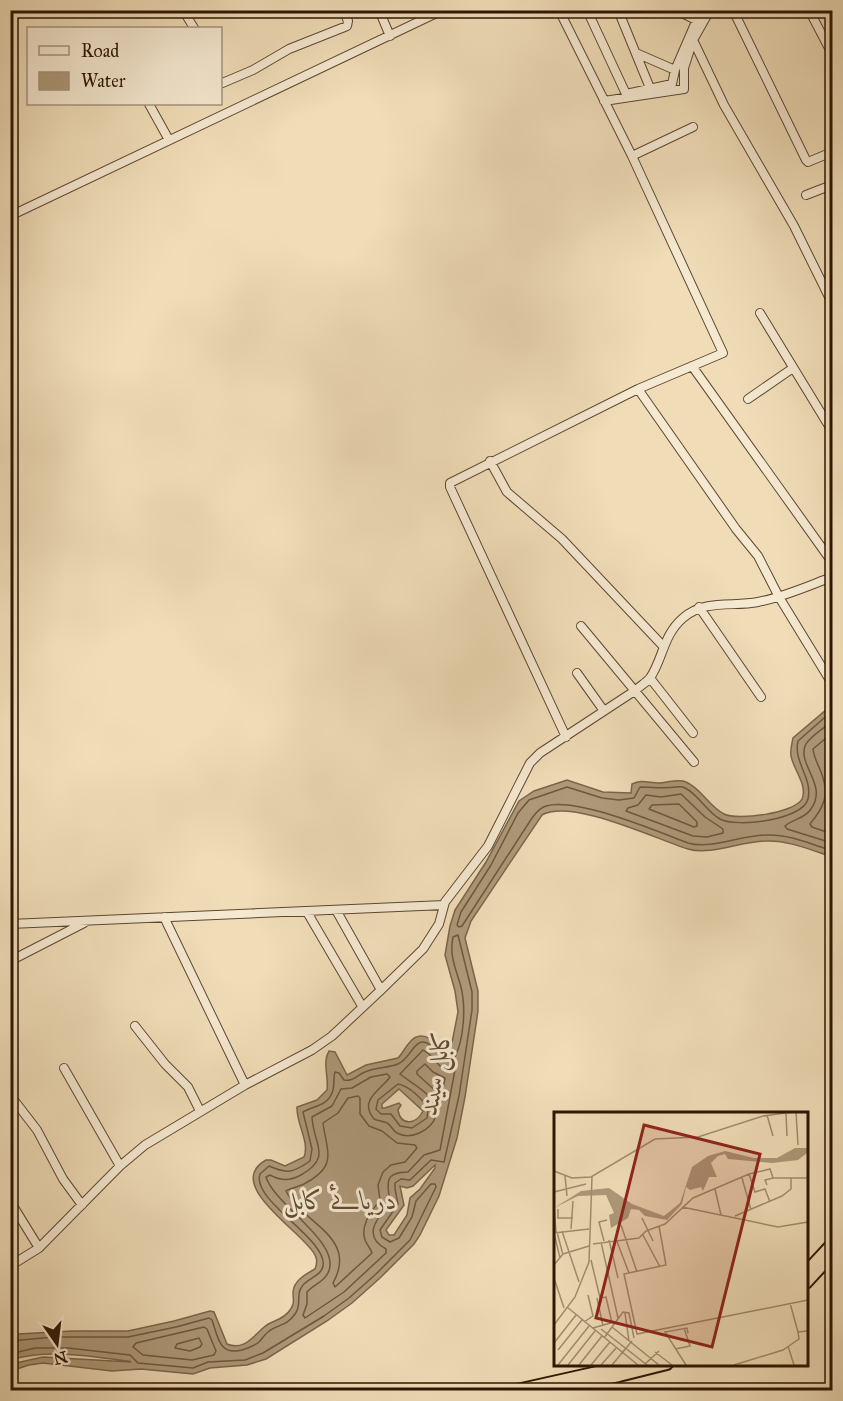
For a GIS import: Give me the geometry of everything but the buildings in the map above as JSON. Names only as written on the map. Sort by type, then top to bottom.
[{"type":"highway","points":[[807,1271],[832,1244]]},
{"type":"highway","points":[[807,1282],[832,1255]]},
{"type":"highway","points":[[550,1390],[618,1372],[631,1365]]},
{"type":"highway","points":[[517,1390],[661,1365]]},
{"type":"street","points":[[183,10],[193,27]]},
{"type":"street","points":[[379,10],[390,36]]},
{"type":"street","points":[[10,216],[443,10]]},
{"type":"street","points":[[560,10],[723,349],[723,353],[638,389],[490,461],[449,485],[567,737]]},
{"type":"street","points":[[587,10],[626,94],[672,84],[675,70],[701,10]]},
{"type":"street","points":[[618,10],[650,88]]},
{"type":"street","points":[[676,10],[696,20]]},
{"type":"street","points":[[604,101],[684,88],[684,68],[693,40],[710,10]]},
{"type":"street","points":[[733,10],[806,160],[808,162],[832,152]]},
{"type":"street","points":[[809,10],[832,54]]},
{"type":"street","points":[[222,83],[253,70],[289,49],[347,27],[349,23],[344,11]]},
{"type":"street","points":[[693,40],[724,105],[794,226],[832,303]]},
{"type":"street","points":[[636,53],[675,70]]},
{"type":"street","points":[[150,105],[169,140]]},
{"type":"street","points":[[632,156],[693,127]]},
{"type":"street","points":[[806,195],[832,185]]},
{"type":"street","points":[[760,313],[832,432]]},
{"type":"street","points":[[692,366],[832,562]]},
{"type":"street","points":[[748,399],[793,368]]},
{"type":"street","points":[[638,389],[736,529],[758,556],[779,597],[831,682]]},
{"type":"street","points":[[490,461],[507,492],[562,539],[663,646]]},
{"type":"street","points":[[10,1266],[39,1248],[120,1166],[145,1145],[245,1085],[312,1050],[332,1036],[381,990],[423,949],[439,924],[444,905],[488,846],[531,763],[540,753],[636,690],[650,678],[663,646],[674,627],[689,613],[699,607],[756,602],[779,597],[832,577]]},
{"type":"street","points":[[699,607],[761,697]]},
{"type":"street","points":[[580,626],[636,690],[694,762]]},
{"type":"street","points":[[577,673],[604,711]]},
{"type":"street","points":[[650,678],[693,733]]},
{"type":"street","points":[[10,924],[444,905]]},
{"type":"street","points":[[336,910],[381,990]]},
{"type":"street","points":[[307,912],[362,1006]]},
{"type":"street","points":[[165,917],[245,1085]]},
{"type":"street","points":[[10,961],[88,921]]},
{"type":"street","points":[[135,1026],[165,1064],[188,1087],[200,1111]]},
{"type":"street","points":[[64,1068],[120,1166]]},
{"type":"street","points":[[10,1095],[37,1130],[63,1179],[82,1205]]},
{"type":"street","points":[[10,1201],[39,1248]]},
{"type":"water","name":"دریائے کابل","points":[[832,695],[832,857],[799,846],[774,841],[697,851],[593,816],[555,811],[542,815],[471,921],[465,938],[478,991],[478,1011],[457,1138],[439,1196],[414,1244],[352,1303],[266,1359],[247,1365],[210,1368],[193,1374],[141,1369],[112,1371],[43,1363],[11,1371],[11,1364],[43,1357],[131,1362],[54,1354],[25,1356],[11,1360],[11,1336],[18,1334],[128,1331],[210,1311],[214,1312],[227,1344],[238,1346],[247,1342],[266,1325],[287,1314],[293,1306],[293,1292],[296,1284],[315,1269],[317,1259],[308,1246],[270,1209],[260,1195],[254,1182],[255,1170],[266,1160],[285,1166],[304,1157],[305,1145],[297,1107],[317,1100],[327,1090],[326,1060],[329,1051],[335,1052],[347,1075],[366,1065],[398,1058],[410,1042],[420,1036],[430,1039],[447,1054],[450,1053],[458,1012],[445,955],[450,926],[455,910],[486,862],[519,801],[534,791],[567,780],[603,792],[631,793],[632,784],[642,781],[659,783],[680,780],[691,785],[724,814],[741,817],[778,812],[797,804],[802,799],[802,783],[791,756],[793,738],[827,709]],"holes":[[[399,1089],[423,1111],[417,1119],[409,1122],[402,1119],[398,1110],[401,1105],[399,1103],[382,1108],[382,1104]],[[435,1165],[420,1189],[410,1198],[407,1215],[394,1235],[389,1235],[386,1230],[404,1205],[400,1186],[407,1188],[413,1186]]]},
{"type":"water label","name":"کابل سيند","points":[[435,1072]]}]
